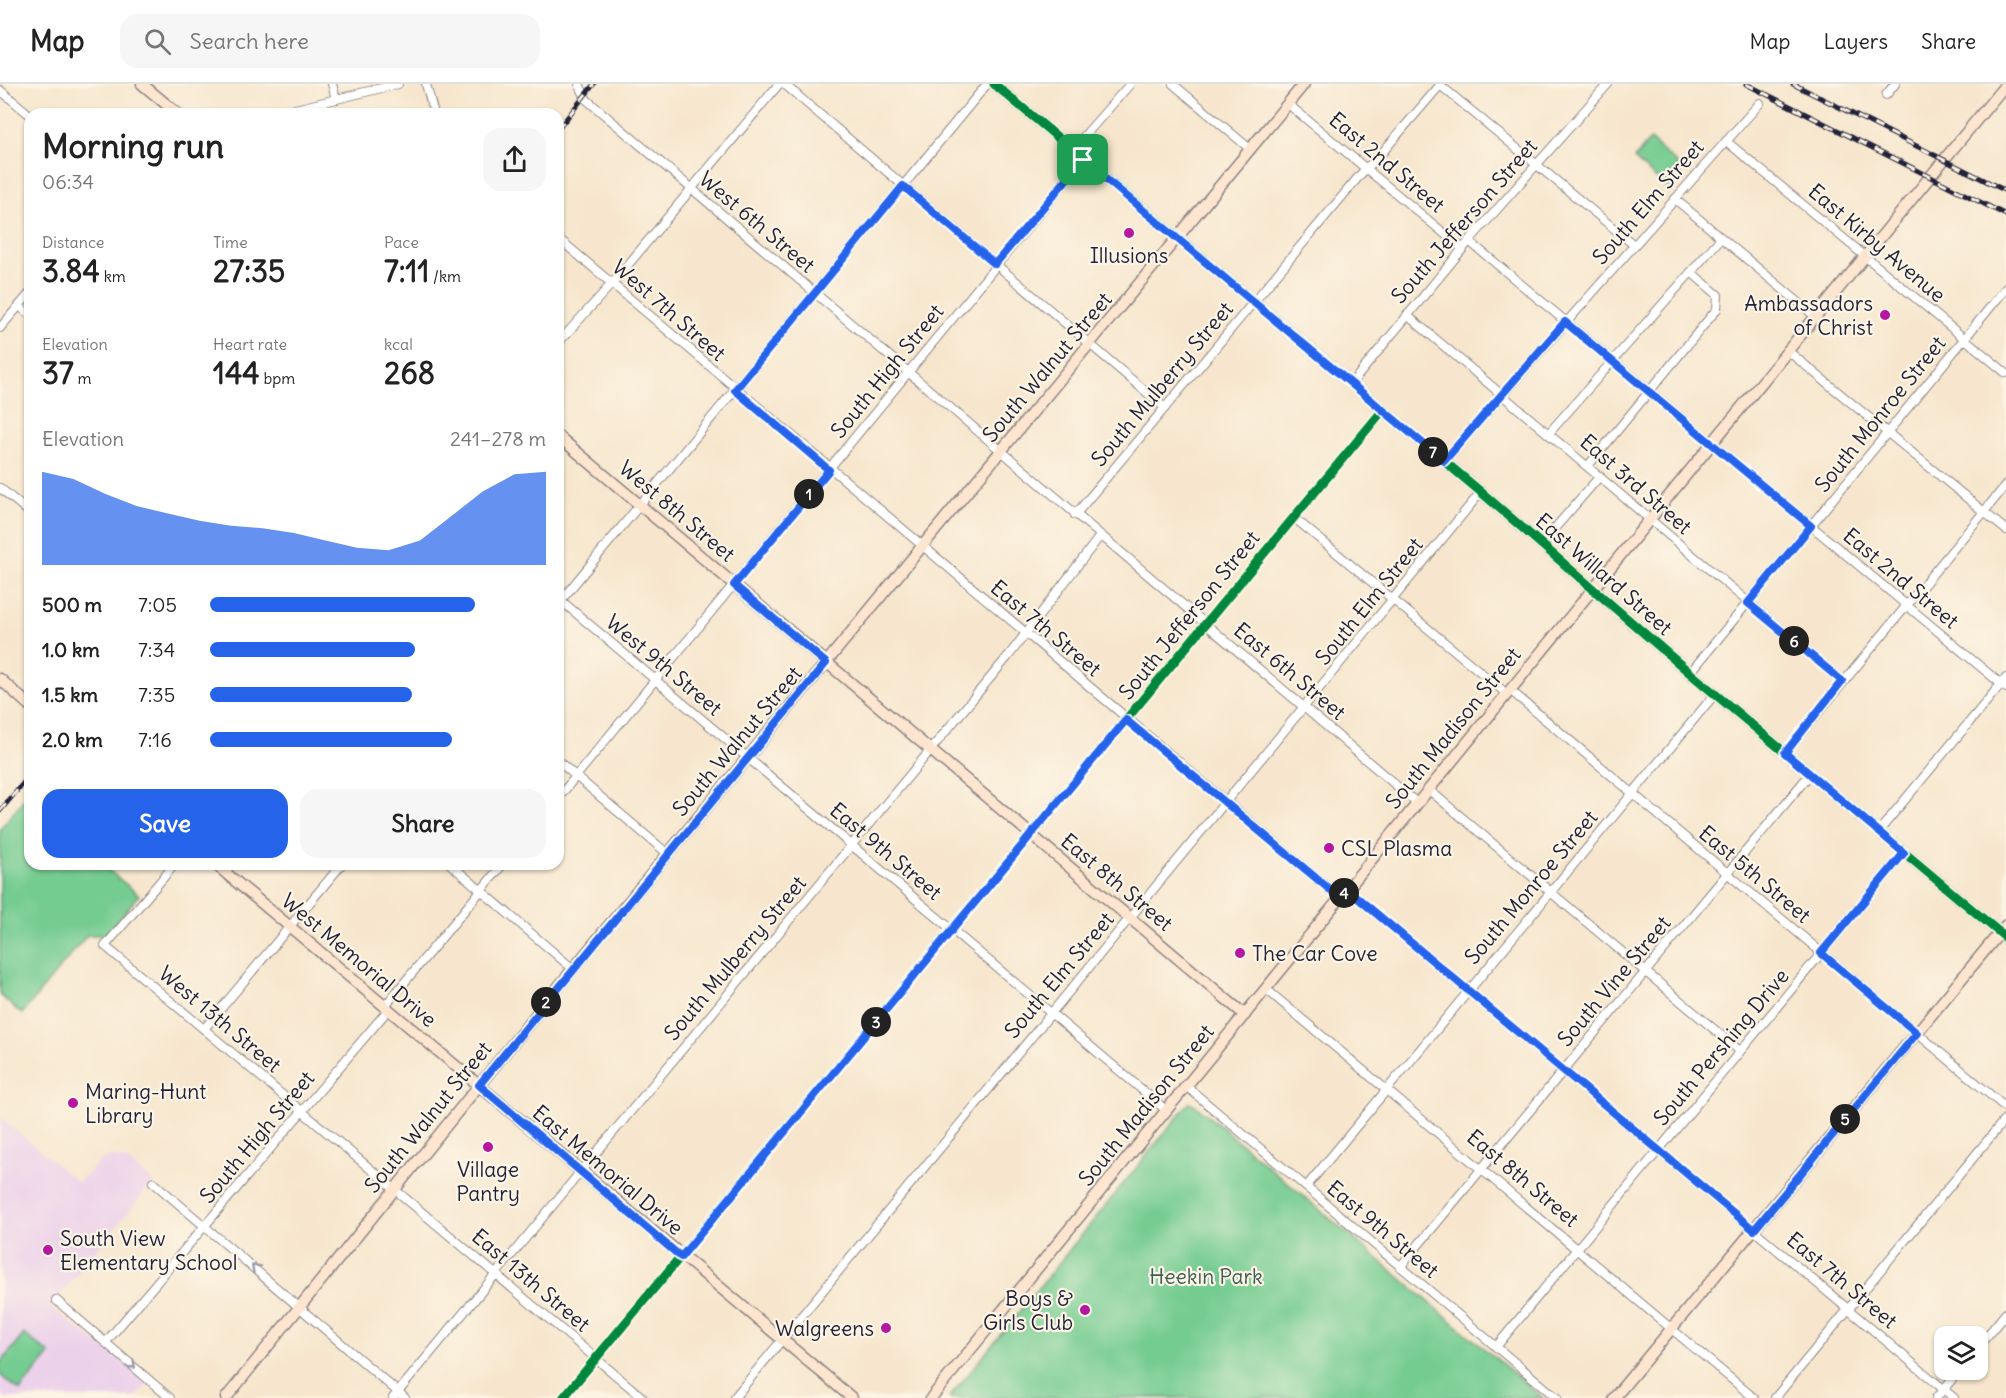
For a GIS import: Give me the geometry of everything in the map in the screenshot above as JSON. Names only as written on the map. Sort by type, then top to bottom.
[{"type":"main road","points":[[142,84],[171,108]]},
{"type":"main road","name":"East Willard Street","points":[[994,84],[1542,543],[1690,673],[1904,853],[2004,932]]},
{"type":"main road","name":"South Walnut Street","points":[[226,1398],[573,969],[1304,84]]},
{"type":"main road","name":"South Madison Street","points":[[931,1398],[2006,84]]},
{"type":"main road","name":"West 8th Street","points":[[564,441],[826,663]]},
{"type":"main road","name":"East 8th Street","points":[[826,663],[1245,1015]]},
{"type":"main road","points":[[0,679],[24,701]]},
{"type":"main road","name":"West Memorial Drive","points":[[222,870],[479,1085]]},
{"type":"main road","points":[[1614,1398],[1917,1033],[2004,932]]},
{"type":"main road","name":"East Memorial Drive","points":[[479,1085],[681,1257],[852,1398]]},
{"type":"street","points":[[332,84],[336,99]]},
{"type":"street","points":[[299,108],[398,84]]},
{"type":"street","points":[[426,84],[432,108]]},
{"type":"street","name":"West 6th Street","points":[[579,84],[586,100],[1001,452]]},
{"type":"street","points":[[564,336],[781,84],[1166,408]]},
{"type":"street","points":[[564,595],[987,84]]},
{"type":"street","points":[[1072,150],[1130,84]]},
{"type":"street","points":[[1173,84],[1250,149]]},
{"type":"street","points":[[1441,84],[1535,165],[1634,245]]},
{"type":"street","name":"South Mulberry Street","points":[[1076,515],[1366,168],[1375,161],[1441,84]]},
{"type":"street","name":"South Jefferson Street","points":[[1351,384],[1469,241],[1608,84]]},
{"type":"street","points":[[1886,95],[1895,84]]},
{"type":"street","points":[[0,90],[24,110]]},
{"type":"street","name":"East 2nd Street","points":[[1288,104],[1463,249]]},
{"type":"street","name":"South Elm Street","points":[[1444,461],[1760,104]]},
{"type":"street","name":"East Kirby Avenue","points":[[1726,141],[2006,373]]},
{"type":"street","name":"South High Street","points":[[564,791],[908,374],[995,264],[1083,160]]},
{"type":"street","points":[[1675,199],[1815,317]]},
{"type":"street","points":[[1549,433],[1721,238]]},
{"type":"street","name":"East 2nd Street","points":[[1469,241],[1711,445],[2004,684]]},
{"type":"street","name":"West 7th Street","points":[[564,243],[922,548]]},
{"type":"street","points":[[1588,466],[1719,304],[1718,295],[1691,272]]},
{"type":"street","name":"South Monroe Street","points":[[1690,673],[2006,288]]},
{"type":"street","points":[[2,322],[24,300]]},
{"type":"street","points":[[19,306],[24,310]]},
{"type":"street","name":"East 3rd Street","points":[[1407,315],[1842,681]]},
{"type":"street","points":[[1788,351],[2006,530]]},
{"type":"street","name":"South Jefferson Street","points":[[564,1398],[1383,410]]},
{"type":"street","name":"East 6th Street","points":[[1001,452],[1417,802]]},
{"type":"street","points":[[1542,543],[1600,476]]},
{"type":"street","points":[[1785,753],[2006,484]]},
{"type":"street","points":[[0,488],[24,508]]},
{"type":"street","name":"South Elm Street","points":[[734,1398],[1481,492]]},
{"type":"street","name":"East 5th Street","points":[[1293,517],[1632,794],[2006,1108]]},
{"type":"street","name":"South Mulberry Street","points":[[398,1396],[1025,634],[1100,536]]},
{"type":"street","name":"East 7th Street","points":[[922,548],[1226,802],[1468,992],[1954,1398]]},
{"type":"street","name":"West 9th Street","points":[[564,605],[747,759]]},
{"type":"street","points":[[1879,831],[2004,684]]},
{"type":"street","name":"South Monroe Street","points":[[1306,1187],[1716,694]]},
{"type":"street","name":"East 9th Street","points":[[747,759],[1166,1110]]},
{"type":"street","points":[[564,766],[668,854]]},
{"type":"street","name":"South Vine Street","points":[[1400,1267],[1810,774]]},
{"type":"street","points":[[1428,789],[1740,1051]]},
{"type":"street","name":"South Pershing Drive","points":[[1496,1347],[1904,853]]},
{"type":"street","name":"West 13th Street","points":[[170,870],[105,946],[395,1189]]},
{"type":"street","points":[[204,1029],[337,870]]},
{"type":"street","points":[[457,870],[573,969]]},
{"type":"street","name":"South High Street","points":[[106,1342],[303,1112],[498,870]]},
{"type":"street","name":"East 8th Street","points":[[1266,989],[1754,1398]]},
{"type":"street","name":"East 9th Street","points":[[1186,1086],[1557,1398]]},
{"type":"street","points":[[1775,1398],[2006,1118]]},
{"type":"street","points":[[153,1182],[299,1306],[398,1396]]},
{"type":"street","name":"East 13th Street","points":[[395,1189],[644,1398]]},
{"type":"street","points":[[56,1300],[170,1398]]},
{"type":"street","points":[[1988,1335],[2006,1313]]},
{"type":"street","points":[[1936,1398],[1951,1380]]},
{"type":"shaded area","name":"South View Elementary School","points":[[0,1117],[78,1183],[104,1158],[116,1157],[129,1162],[153,1182],[50,1307],[150,1381],[135,1398],[6,1398],[0,1393]]},
{"type":"green space","points":[[1650,140],[1683,169],[1667,188],[1634,159]]},
{"type":"green space","points":[[23,800],[24,870],[108,870],[139,895],[106,935],[87,935],[22,1014],[0,995],[0,829]]},
{"type":"green space","name":"Heekin Park","points":[[1189,1103],[1194,1104],[1543,1398],[949,1398]]},
{"type":"green space","points":[[24,1334],[50,1354],[20,1391],[0,1375],[0,1364]]},
{"type":"railway","points":[[564,122],[594,84]]},
{"type":"railway","points":[[1746,84],[2006,215]]},
{"type":"railway","points":[[1793,84],[2006,191]]},
{"type":"railway","points":[[0,811],[24,782]]},
{"type":"cycle path","points":[[994,84],[1481,492],[1690,673],[2006,938]]},
{"type":"cycle path","points":[[563,1398],[1383,410]]},
{"type":"place","name":"Illusions","points":[[1129,233]]},
{"type":"place","name":"Ambassadors of Christ","points":[[1885,315]]},
{"type":"place","name":"CSL Plasma","points":[[1329,848]]},
{"type":"place","name":"The Car Cove","points":[[1240,953]]},
{"type":"place","name":"Maring-Hunt Library","points":[[73,1103]]},
{"type":"place","name":"Village Pantry","points":[[488,1147]]},
{"type":"place","name":"South View Elementary School","points":[[48,1250]]},
{"type":"place","name":"Boys & Girls Club","points":[[1085,1310]]},
{"type":"place","name":"Walgreens","points":[[886,1328]]},
{"type":"route","points":[[1083,160],[1444,461],[1565,322],[1811,526],[1748,603],[1842,681],[1785,753],[1904,853],[1821,953],[1917,1033],[1754,1230],[1347,889],[1340,898],[1126,720],[681,1257],[479,1085],[826,663],[734,585],[829,470],[735,390],[903,186],[995,264],[1083,160]]}]
